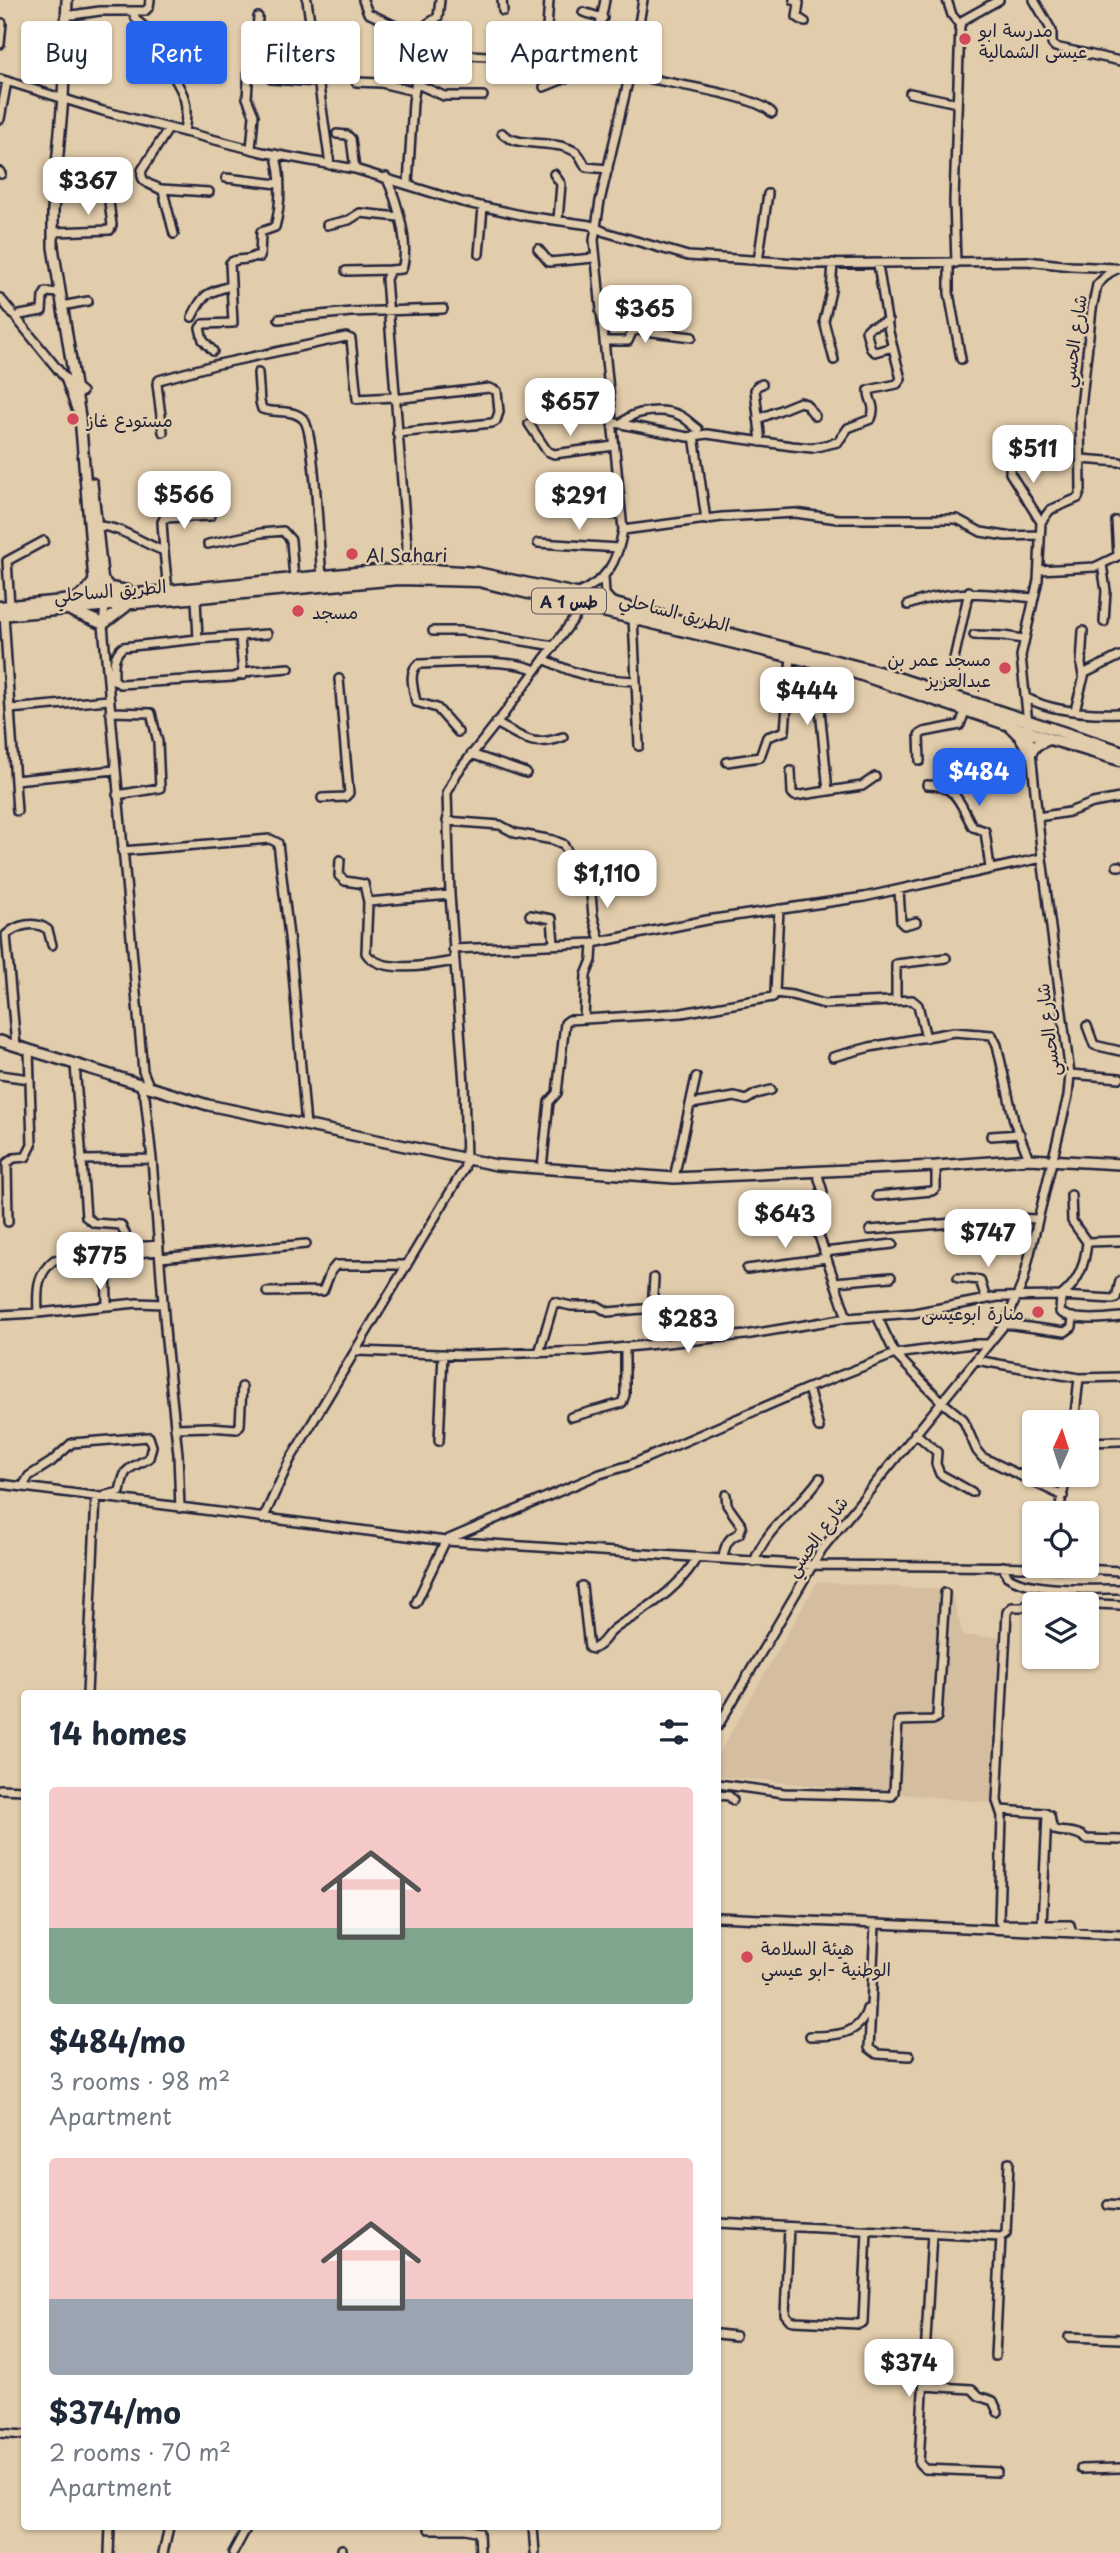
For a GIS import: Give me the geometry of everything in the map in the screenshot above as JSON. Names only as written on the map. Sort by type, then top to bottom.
[{"type":"highway","name":"الطريق الساحلي","points":[[4,610],[68,610],[137,594],[322,576],[406,570],[477,573],[576,594],[872,670],[1120,751]]},
{"type":"highway","name":"الطريق الساحلي","points":[[4,610],[75,600],[127,605],[426,578],[479,580],[850,671],[1120,760]]},
{"type":"highway","points":[[75,600],[99,581],[110,588],[137,594]]},
{"type":"highway","points":[[68,610],[103,624],[127,605]]},
{"type":"highway","points":[[1007,724],[1021,737],[1030,753],[1040,742],[1050,739]]},
{"type":"main road","points":[[70,0],[72,15],[66,99],[52,247],[79,391],[101,602]]},
{"type":"main road","points":[[66,99],[70,0]]},
{"type":"main road","points":[[55,211],[57,254],[97,526],[99,581]]},
{"type":"main road","points":[[0,1041],[151,1089],[230,1110],[466,1160],[521,1168],[674,1178],[936,1166],[1029,1158],[1120,1164]]},
{"type":"street","points":[[72,15],[100,10],[145,11],[150,0]]},
{"type":"street","points":[[307,0],[311,21]]},
{"type":"street","points":[[363,0],[368,13],[385,21]]},
{"type":"street","points":[[433,21],[439,17],[440,0]]},
{"type":"street","points":[[502,0],[503,11]]},
{"type":"street","points":[[547,21],[549,0]]},
{"type":"street","points":[[602,21],[605,0]]},
{"type":"street","points":[[639,21],[643,0]]},
{"type":"street","points":[[794,0],[799,4],[797,17],[805,22]]},
{"type":"street","points":[[947,0],[952,15],[960,25]]},
{"type":"street","points":[[961,359],[949,293],[960,25],[965,19],[999,0]]},
{"type":"street","points":[[1034,0],[1052,31],[1052,44],[1055,47],[1120,61]]},
{"type":"street","points":[[133,11],[134,17],[157,40],[185,97],[188,110],[184,132]]},
{"type":"street","points":[[583,12],[603,18]]},
{"type":"street","points":[[251,149],[254,112],[247,98],[249,68],[256,51],[258,17]]},
{"type":"street","points":[[0,44],[2,23]]},
{"type":"street","points":[[0,119],[3,80],[184,132],[275,155],[355,169],[483,207],[595,226],[605,232],[680,255],[704,259],[878,264],[1027,261],[1119,268]]},
{"type":"street","points":[[662,81],[761,105],[772,113]]},
{"type":"street","points":[[318,84],[330,164]]},
{"type":"street","points":[[386,84],[415,87],[444,96],[483,96]]},
{"type":"street","points":[[408,184],[415,84]]},
{"type":"street","points":[[544,87],[551,84]]},
{"type":"street","points":[[576,594],[590,588],[604,576],[616,557],[622,530],[594,258],[595,226],[628,84]]},
{"type":"street","points":[[909,93],[957,103]]},
{"type":"street","points":[[169,128],[141,173],[143,181],[161,189],[209,192]]},
{"type":"street","points":[[502,133],[511,140],[566,148],[578,153],[586,167],[608,169]]},
{"type":"street","points":[[337,134],[347,135],[351,139],[355,169]]},
{"type":"street","points":[[213,351],[203,340],[200,328],[203,324],[233,323],[230,262],[260,257],[261,232],[275,227],[278,215],[278,164],[275,155]]},
{"type":"street","points":[[554,174],[561,184],[558,220]]},
{"type":"street","points":[[346,271],[402,269],[404,264],[399,217],[386,177]]},
{"type":"street","points":[[226,178],[278,184]]},
{"type":"street","points":[[161,189],[165,194],[174,234]]},
{"type":"street","points":[[56,232],[110,230],[112,227],[108,194]]},
{"type":"street","points":[[758,261],[768,194]]},
{"type":"street","points":[[479,254],[483,207]]},
{"type":"street","points":[[327,225],[349,220],[360,213],[399,217]]},
{"type":"street","points":[[538,249],[549,262],[594,258]]},
{"type":"street","points":[[833,263],[831,291],[824,320],[834,360]]},
{"type":"street","points":[[611,422],[623,422],[677,435],[696,432],[812,448],[835,443],[848,428],[872,419],[874,404],[869,390],[900,382],[899,365],[893,347],[878,264]]},
{"type":"street","points":[[1090,267],[1097,278],[1097,285]]},
{"type":"street","name":"شارع الحسي","points":[[721,1721],[825,1545],[988,1345],[1004,1324],[1018,1297],[1068,1097],[1070,1074],[1030,753],[1021,663],[1023,639],[1039,569],[1041,522],[1050,510],[1078,498],[1082,484],[1082,384],[1097,285],[1109,272],[1119,268]]},
{"type":"street","points":[[390,270],[386,279],[407,545],[406,570]]},
{"type":"street","points":[[192,317],[201,299],[208,292],[230,286]]},
{"type":"street","points":[[16,318],[42,312],[46,292],[60,293]]},
{"type":"street","points":[[0,298],[64,377],[79,391]]},
{"type":"street","points":[[600,312],[631,313],[636,310],[640,298]]},
{"type":"street","points":[[66,305],[88,300]]},
{"type":"street","points":[[279,319],[351,312],[443,309]]},
{"type":"street","points":[[0,315],[10,310]]},
{"type":"street","points":[[888,321],[866,331],[871,349],[875,352],[893,347]]},
{"type":"street","points":[[604,341],[628,341],[633,331],[637,330],[692,337]]},
{"type":"street","points":[[163,432],[157,384],[159,380],[214,365],[345,337],[351,339],[357,399],[489,388],[496,391],[499,412],[496,421],[492,423],[397,433]]},
{"type":"street","points":[[258,373],[262,409],[290,413],[302,418],[307,425],[312,454],[322,576]]},
{"type":"street","points":[[64,377],[80,417]]},
{"type":"street","points":[[761,442],[755,390],[762,384]]},
{"type":"street","points":[[758,419],[800,402],[806,404],[815,416]]},
{"type":"street","points":[[623,422],[642,412],[668,412],[681,416],[696,432],[706,520]]},
{"type":"street","points":[[529,424],[547,451],[554,454],[614,446]]},
{"type":"street","points":[[1011,453],[1010,473],[1041,522]]},
{"type":"street","points":[[1081,458],[1120,462]]},
{"type":"street","points":[[544,498],[590,512],[621,515]]},
{"type":"street","points":[[622,530],[788,513],[838,519],[953,518],[963,520],[981,532],[1006,536],[1039,535]]},
{"type":"street","points":[[168,591],[162,522],[164,518],[209,516]]},
{"type":"street","points":[[1039,569],[1095,568],[1119,555],[1116,521]]},
{"type":"street","points":[[97,526],[115,528],[142,543],[164,551]]},
{"type":"street","points":[[208,544],[284,531],[291,540],[294,579]]},
{"type":"street","points":[[17,811],[4,662],[7,561],[44,541]]},
{"type":"street","points":[[538,543],[618,548]]},
{"type":"street","points":[[1102,564],[1106,592],[1104,622]]},
{"type":"street","points":[[604,576],[605,594],[615,604]]},
{"type":"street","points":[[954,659],[969,592]]},
{"type":"street","points":[[908,605],[924,598],[969,592],[1034,598]]},
{"type":"street","points":[[196,599],[198,639]]},
{"type":"street","points":[[101,602],[143,1071],[151,1089]]},
{"type":"street","points":[[263,1518],[290,1460],[459,1180],[466,1160],[464,1084],[450,895],[447,803],[450,785],[584,604]]},
{"type":"street","points":[[633,617],[639,746]]},
{"type":"street","points":[[433,631],[462,631],[554,646]]},
{"type":"street","points":[[1074,710],[1083,676],[1083,631]]},
{"type":"street","points":[[267,634],[123,648],[116,653],[114,680],[120,684],[289,668]]},
{"type":"street","points":[[974,635],[1023,639]]},
{"type":"street","points":[[240,636],[243,674]]},
{"type":"street","points":[[727,762],[760,757],[767,737],[785,731],[791,656]]},
{"type":"street","points":[[1083,676],[1090,669],[1120,656]]},
{"type":"street","points":[[544,659],[593,679],[636,681]]},
{"type":"street","points":[[816,662],[815,694],[820,709],[828,791]]},
{"type":"street","points":[[458,732],[437,708],[416,702],[412,671],[414,666],[473,663],[526,666],[536,670]]},
{"type":"street","points":[[322,798],[347,797],[349,793],[339,679]]},
{"type":"street","points":[[1025,697],[1047,705],[1096,714],[1120,713]]},
{"type":"street","points":[[10,709],[108,699]]},
{"type":"street","points":[[920,761],[918,738],[921,733],[960,725],[966,709]]},
{"type":"street","points":[[110,712],[151,713],[158,748],[160,788],[117,795]]},
{"type":"street","points":[[496,723],[531,742],[545,743],[563,737]]},
{"type":"street","points":[[471,754],[526,773]]},
{"type":"street","points":[[15,780],[115,770]]},
{"type":"street","points":[[790,771],[792,793],[795,796],[862,786],[875,777]]},
{"type":"street","points":[[927,785],[939,785],[959,798],[973,827],[985,831],[990,868]]},
{"type":"street","points":[[1038,817],[1120,798]]},
{"type":"street","points":[[447,821],[500,825],[515,833],[553,839],[567,851]]},
{"type":"street","points":[[122,851],[270,839],[278,843],[292,962],[306,1126]]},
{"type":"street","points":[[453,949],[597,942],[671,926],[899,890],[1042,858]]},
{"type":"street","points":[[340,860],[339,876],[345,881],[364,884],[368,902],[367,957],[409,968],[454,961]]},
{"type":"street","points":[[584,1019],[586,975],[597,942],[590,883]]},
{"type":"street","points":[[899,890],[901,922],[904,925],[916,922]]},
{"type":"street","points":[[368,902],[450,895]]},
{"type":"street","points":[[542,1168],[549,1102],[557,1093],[563,1025],[569,1020],[682,1013],[768,999],[775,993],[779,909]]},
{"type":"street","points":[[530,915],[552,919],[554,944]]},
{"type":"street","points":[[16,1046],[6,936],[18,927],[39,925],[48,930],[52,946]]},
{"type":"street","points":[[896,1000],[895,964],[946,958]]},
{"type":"street","points":[[775,993],[824,1004],[912,1000],[919,1005],[926,1038]]},
{"type":"street","points":[[1087,1026],[1094,1045],[1120,1051]]},
{"type":"street","points":[[833,1057],[870,1047],[954,1032],[974,1032],[994,1037],[1020,1135],[1029,1158]]},
{"type":"street","points":[[8,1222],[7,1163],[14,1158],[26,1157],[32,1144],[29,1050]]},
{"type":"street","points":[[75,1064],[85,1212],[88,1220],[121,1225],[128,1243],[159,1251]]},
{"type":"street","points":[[126,1081],[138,1077],[143,1071]]},
{"type":"street","points":[[1070,1074],[1120,1078]]},
{"type":"street","points":[[0,1075],[30,1079]]},
{"type":"street","points":[[674,1178],[696,1077]]},
{"type":"street","points":[[140,1085],[145,1095],[152,1159],[180,1508]]},
{"type":"street","points":[[691,1104],[735,1097],[749,1100],[757,1094],[771,1090]]},
{"type":"street","points":[[991,1136],[1020,1135]]},
{"type":"street","points":[[81,1160],[152,1159]]},
{"type":"street","points":[[877,1196],[932,1191],[936,1188],[936,1166]]},
{"type":"street","points":[[817,1172],[823,1192],[812,1206],[812,1212],[847,1318]]},
{"type":"street","points":[[1072,1195],[1072,1222],[1087,1242]]},
{"type":"street","points":[[752,1226],[753,1217],[756,1215],[812,1212]]},
{"type":"street","points":[[870,1230],[1013,1218],[1037,1219]]},
{"type":"street","points":[[1087,1242],[1120,1241]]},
{"type":"street","points":[[1087,1242],[1077,1280],[1061,1296],[1061,1314],[1073,1317],[1120,1317]]},
{"type":"street","points":[[38,1313],[37,1282],[51,1262],[57,1259],[306,1244]]},
{"type":"street","points":[[747,1269],[893,1244]]},
{"type":"street","points":[[106,1256],[107,1305]]},
{"type":"street","points":[[268,1292],[323,1291],[336,1265],[407,1265]]},
{"type":"street","points":[[835,1282],[891,1277]]},
{"type":"street","points":[[958,1278],[980,1280],[986,1299]]},
{"type":"street","points":[[654,1279],[657,1343]]},
{"type":"street","points":[[358,1350],[443,1354],[539,1353],[625,1348],[745,1335],[847,1318],[914,1313],[986,1299],[1061,1296],[1115,1299],[1120,1281]]},
{"type":"street","points":[[539,1353],[554,1302],[571,1306],[598,1306],[608,1312],[654,1308]]},
{"type":"street","points":[[0,1315],[107,1305],[163,1304]]},
{"type":"street","points":[[877,1316],[895,1354],[941,1401],[963,1419],[982,1457],[1063,1496]]},
{"type":"street","points":[[1004,1324],[1065,1332],[1072,1327],[1073,1317]]},
{"type":"street","points":[[416,1603],[446,1541],[895,1354],[972,1344],[988,1345]]},
{"type":"street","points":[[570,1417],[622,1403],[625,1395],[625,1348]]},
{"type":"street","points":[[439,1441],[443,1354]]},
{"type":"street","points":[[976,1360],[1079,1378],[1120,1377]]},
{"type":"street","points":[[1075,1410],[1079,1378]]},
{"type":"street","points":[[175,1428],[237,1429],[240,1425],[242,1387]]},
{"type":"street","points":[[808,1388],[819,1428]]},
{"type":"street","points":[[915,1433],[937,1452],[936,1464],[940,1474],[972,1492]]},
{"type":"street","points":[[23,1486],[29,1476],[51,1462],[72,1443],[149,1437],[152,1446],[149,1458],[127,1470],[122,1478],[120,1492],[99,1496]]},
{"type":"street","points":[[1099,1442],[1120,1441]]},
{"type":"street","points":[[754,1562],[767,1534],[811,1491],[820,1478]]},
{"type":"street","points":[[0,1483],[446,1541],[754,1562],[1022,1566]]},
{"type":"street","points":[[1062,1501],[1064,1488]]},
{"type":"street","points":[[723,1559],[724,1548],[734,1535],[739,1534],[742,1526],[727,1505],[726,1495]]},
{"type":"street","points":[[87,1690],[99,1496]]},
{"type":"street","points":[[582,1586],[589,1648],[593,1649],[604,1642],[610,1632],[644,1610],[689,1573],[697,1557]]},
{"type":"street","points":[[1003,1566],[1007,1576],[1022,1584],[1120,1589]]},
{"type":"street","points":[[1099,1570],[1120,1571]]},
{"type":"street","points":[[721,1784],[784,1793],[892,1796],[898,1721],[933,1720],[937,1717],[945,1593]]},
{"type":"street","points":[[1072,1933],[1070,1925],[1042,1926],[999,1922],[1001,1811],[996,1801],[1008,1610],[1012,1607],[1024,1607],[1030,1601],[1120,1605]]},
{"type":"street","points":[[0,1789],[21,1790]]},
{"type":"street","points":[[721,1795],[729,1796],[733,1800]]},
{"type":"street","points":[[1001,1811],[1047,1814]]},
{"type":"street","points":[[1047,1814],[1056,1830],[1079,1832],[1086,1839],[1120,1840]]},
{"type":"street","points":[[1042,1926],[1047,1814]]},
{"type":"street","points":[[721,1917],[1120,1935]]},
{"type":"street","points":[[810,2036],[841,2034],[858,2026],[865,2017],[873,1925]]},
{"type":"street","points":[[873,1925],[869,2048],[877,2054],[910,2056]]},
{"type":"street","points":[[721,2223],[1001,2237],[1006,2234],[1009,2162]]},
{"type":"street","points":[[1108,2205],[1120,2206]]},
{"type":"street","points":[[789,2227],[785,2314],[788,2319],[794,2321],[863,2322],[867,2231]]},
{"type":"street","points":[[932,2234],[920,2466],[925,2469],[997,2472]]},
{"type":"street","points":[[995,2356],[1001,2237]]},
{"type":"street","points":[[721,2334],[735,2336]]},
{"type":"street","points":[[1069,2337],[1120,2339]]},
{"type":"street","points":[[924,2385],[972,2389],[979,2396],[993,2401],[998,2412]]},
{"type":"street","points":[[0,2434],[21,2435]]},
{"type":"street","points":[[1081,2469],[1120,2468]]},
{"type":"street","points":[[109,2553],[110,2530]]},
{"type":"street","points":[[163,2553],[168,2530]]},
{"type":"street","points":[[233,2553],[245,2530]]},
{"type":"street","points":[[470,2530],[479,2532],[480,2553]]},
{"type":"street","points":[[533,2530],[534,2553]]},
{"type":"shaded area","points":[[817,1582],[951,1590],[963,1636],[1007,1637],[994,1803],[721,1776],[721,1750]]},
{"type":"place","name":"مدرسة ابو عيسى الشمالية","points":[[965,39]]},
{"type":"place","name":"مستودع غاز","points":[[73,419]]},
{"type":"place","name":"Al Sahari","points":[[352,554]]},
{"type":"place","name":"مسجد","points":[[298,611]]},
{"type":"place","name":"مسجد عمر بن عبدالعزيز","points":[[1005,668]]},
{"type":"place","name":"منارة ابوعيسى","points":[[1038,1312]]},
{"type":"place","name":"هيئة السلامة الوطنية -ابو عيسي","points":[[747,1957]]}]
